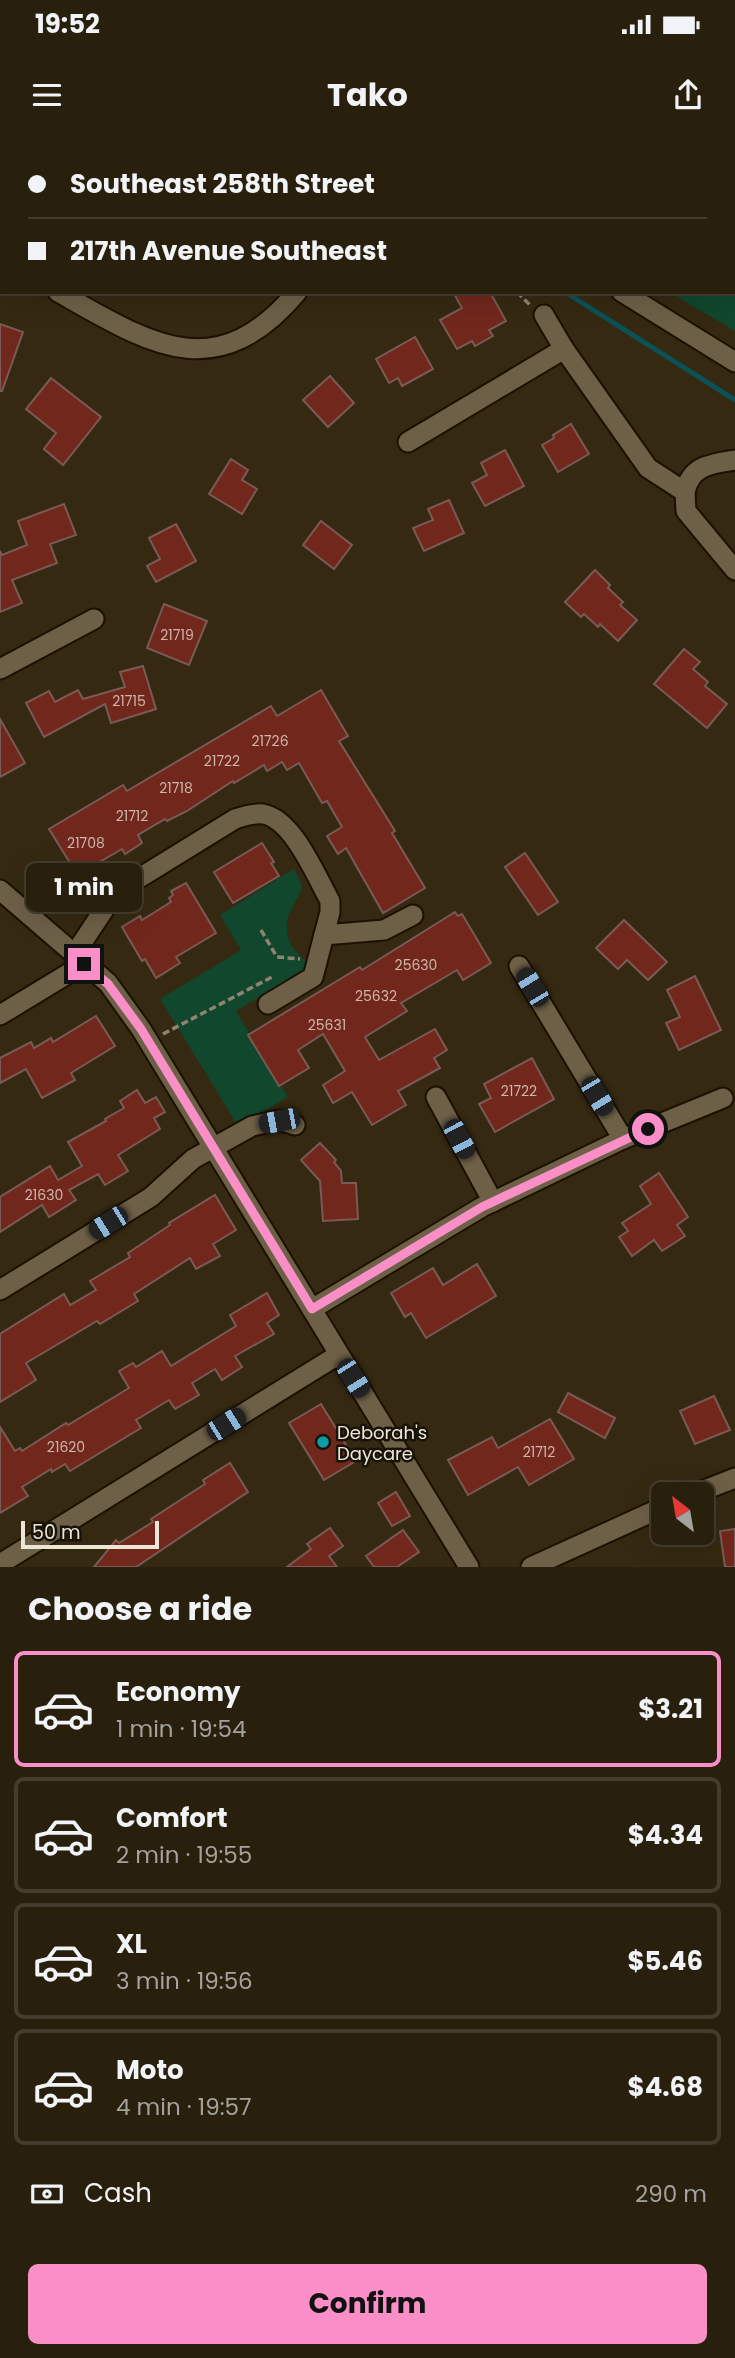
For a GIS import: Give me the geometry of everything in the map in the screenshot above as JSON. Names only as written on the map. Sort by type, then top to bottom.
[{"type":"street","points":[[62,294],[133,334],[191,349],[215,349],[261,329],[277,316],[295,294]]},
{"type":"street","points":[[625,294],[735,362]]},
{"type":"street","points":[[544,316],[648,468],[685,492]]},
{"type":"street","points":[[408,442],[565,349]]},
{"type":"street","points":[[735,460],[711,464],[695,472],[688,479],[685,492],[686,511],[735,570]]},
{"type":"street","points":[[0,669],[94,619]]},
{"type":"street","points":[[0,1016],[79,960],[106,905],[115,893],[235,819],[264,814],[290,831],[330,901],[330,912],[313,978],[268,1004]]},
{"type":"street","points":[[0,890],[108,984],[149,1042],[469,1567]]},
{"type":"street","points":[[324,935],[384,930],[413,915]]},
{"type":"street","points":[[519,966],[623,1139]]},
{"type":"street","points":[[436,1097],[493,1202]]},
{"type":"street","points":[[312,1309],[493,1202],[623,1139],[723,1098]]},
{"type":"street","points":[[0,1290],[151,1196],[192,1159],[252,1126],[279,1121],[296,1125]]},
{"type":"street","points":[[0,1564],[338,1355]]},
{"type":"street","points":[[714,1486],[735,1478]]},
{"type":"street","points":[[531,1567],[651,1512]]},
{"type":"path","points":[[261,930],[277,957],[303,960],[293,966]]},
{"type":"path","points":[[149,1042],[284,971]]},
{"type":"green space","points":[[672,294],[735,294],[735,331]]},
{"type":"green space","points":[[294,869],[302,886],[289,914],[288,938],[296,951],[309,963],[304,969],[236,1011],[288,1097],[238,1126],[160,999],[241,950],[220,915]]},
{"type":"building","points":[[454,294],[491,294],[506,321],[489,330],[493,336],[475,346],[472,341],[457,349],[440,320],[462,308]]},
{"type":"building","points":[[0,324],[23,332],[2,391],[0,391]]},
{"type":"building","points":[[415,337],[433,369],[402,386],[398,378],[389,383],[376,359]]},
{"type":"building","points":[[330,376],[354,403],[328,427],[303,400]]},
{"type":"building","points":[[51,378],[101,417],[63,465],[44,449],[56,433],[26,409]]},
{"type":"building","points":[[571,424],[589,454],[558,472],[542,445]]},
{"type":"building","points":[[505,450],[524,486],[485,506],[472,483],[487,475],[481,463]]},
{"type":"building","points":[[231,459],[248,470],[242,480],[257,489],[242,514],[209,494]]},
{"type":"building","points":[[449,500],[464,533],[424,551],[413,528],[433,520],[428,509]]},
{"type":"building","points":[[64,504],[76,535],[50,544],[57,563],[12,580],[22,603],[0,612],[0,551],[2,555],[27,545],[18,521]]},
{"type":"building","points":[[321,521],[352,545],[334,569],[303,545]]},
{"type":"building","points":[[176,524],[196,561],[156,582],[147,566],[160,559],[149,538]]},
{"type":"building","points":[[595,570],[623,602],[620,605],[637,620],[618,641],[600,624],[598,627],[584,614],[581,617],[565,602]]},
{"type":"building","points":[[164,604],[207,621],[189,665],[147,648]]},
{"type":"building","points":[[684,649],[700,662],[693,669],[708,682],[705,686],[727,704],[707,728],[654,684]]},
{"type":"building","points":[[143,666],[156,709],[111,723],[105,704],[44,737],[26,703],[49,691],[55,702],[78,690],[83,699],[125,687],[120,672]]},
{"type":"building","points":[[321,690],[348,736],[339,741],[395,831],[392,833],[425,888],[383,913],[346,848],[338,854],[327,836],[342,827],[327,801],[322,803],[299,763],[287,770],[282,762],[267,771],[264,765],[234,783],[233,781],[187,811],[167,821],[165,819],[138,835],[142,843],[125,854],[122,849],[98,863],[100,867],[80,879],[49,829],[123,785],[127,791],[271,706],[277,716]]},
{"type":"building","points":[[0,719],[25,763],[0,777]]},
{"type":"building","points":[[262,843],[279,876],[233,903],[214,872]]},
{"type":"building","points":[[525,853],[558,902],[538,915],[505,867]]},
{"type":"building","points":[[186,883],[216,933],[176,957],[180,963],[156,978],[145,959],[142,961],[122,927],[140,916],[142,920],[171,902],[171,891]]},
{"type":"building","points":[[455,912],[458,916],[462,914],[491,963],[463,980],[457,970],[401,1003],[407,1011],[365,1037],[379,1060],[435,1029],[447,1050],[434,1058],[440,1068],[398,1091],[406,1105],[372,1125],[352,1092],[333,1103],[323,1085],[345,1071],[323,1034],[298,1050],[309,1068],[279,1086],[248,1035],[360,967],[362,970]]},
{"type":"building","points":[[624,920],[667,962],[648,980],[627,960],[618,969],[596,948]]},
{"type":"building","points":[[695,976],[721,1030],[679,1050],[666,1023],[680,1017],[667,990]]},
{"type":"building","points":[[96,1016],[115,1046],[71,1073],[75,1080],[42,1098],[26,1069],[0,1083],[0,1058],[31,1042],[34,1048],[51,1038],[53,1042]]},
{"type":"building","points":[[532,1058],[554,1099],[495,1132],[479,1104],[491,1098],[484,1084]]},
{"type":"building","points":[[137,1090],[145,1103],[156,1097],[165,1112],[154,1118],[160,1129],[118,1155],[128,1171],[105,1185],[98,1174],[69,1190],[76,1200],[49,1217],[42,1205],[0,1232],[0,1197],[50,1166],[58,1180],[82,1166],[68,1142],[124,1108],[120,1101]]},
{"type":"building","points":[[320,1143],[336,1160],[334,1162],[341,1171],[342,1183],[356,1183],[358,1219],[323,1221],[320,1181],[301,1160]]},
{"type":"building","points":[[659,1173],[688,1217],[677,1225],[685,1236],[662,1251],[654,1240],[632,1256],[619,1237],[628,1231],[622,1223],[651,1204],[640,1186]]},
{"type":"building","points":[[215,1195],[236,1230],[213,1244],[220,1256],[196,1269],[190,1258],[134,1294],[138,1301],[100,1324],[97,1321],[26,1363],[36,1380],[0,1402],[0,1334],[64,1294],[70,1305],[96,1290],[90,1281],[130,1257],[128,1253],[170,1225],[169,1223]]},
{"type":"building","points":[[477,1264],[496,1296],[426,1338],[411,1313],[405,1317],[391,1293],[433,1268],[443,1285]]},
{"type":"building","points":[[267,1293],[279,1315],[267,1323],[274,1334],[235,1356],[242,1367],[222,1380],[215,1369],[192,1383],[199,1395],[175,1409],[169,1400],[136,1420],[141,1428],[70,1471],[65,1464],[52,1472],[51,1469],[22,1487],[28,1496],[0,1513],[0,1427],[15,1451],[20,1448],[22,1451],[129,1388],[119,1371],[133,1363],[136,1367],[162,1351],[171,1366],[236,1326],[230,1315]]},
{"type":"building","points":[[568,1393],[615,1418],[605,1438],[558,1412]]},
{"type":"building","points":[[714,1396],[730,1430],[695,1444],[680,1411]]},
{"type":"building","name":"Deborah's Daycare","points":[[321,1404],[356,1461],[324,1480],[289,1423]]},
{"type":"building","points":[[550,1419],[574,1459],[529,1485],[518,1467],[468,1495],[448,1460],[492,1437],[498,1448]]},
{"type":"building","points":[[230,1463],[248,1492],[136,1567],[94,1567],[116,1540],[119,1543],[153,1522],[151,1519],[205,1484],[203,1480]]},
{"type":"building","points":[[396,1492],[410,1516],[392,1526],[378,1503]]},
{"type":"building","points":[[330,1528],[343,1546],[329,1556],[337,1567],[287,1567],[311,1549],[307,1544]]},
{"type":"building","points":[[735,1529],[735,1567],[725,1567],[720,1531]]},
{"type":"building","points":[[403,1530],[419,1552],[397,1567],[374,1567],[366,1556]]},
{"type":"waterway","points":[[568,294],[735,400]]},
{"type":"place","name":"Deborah's Daycare","points":[[323,1442]]},
{"type":"route","points":[[84,964],[108,984],[141,1029],[312,1309],[482,1207],[648,1129]]}]
